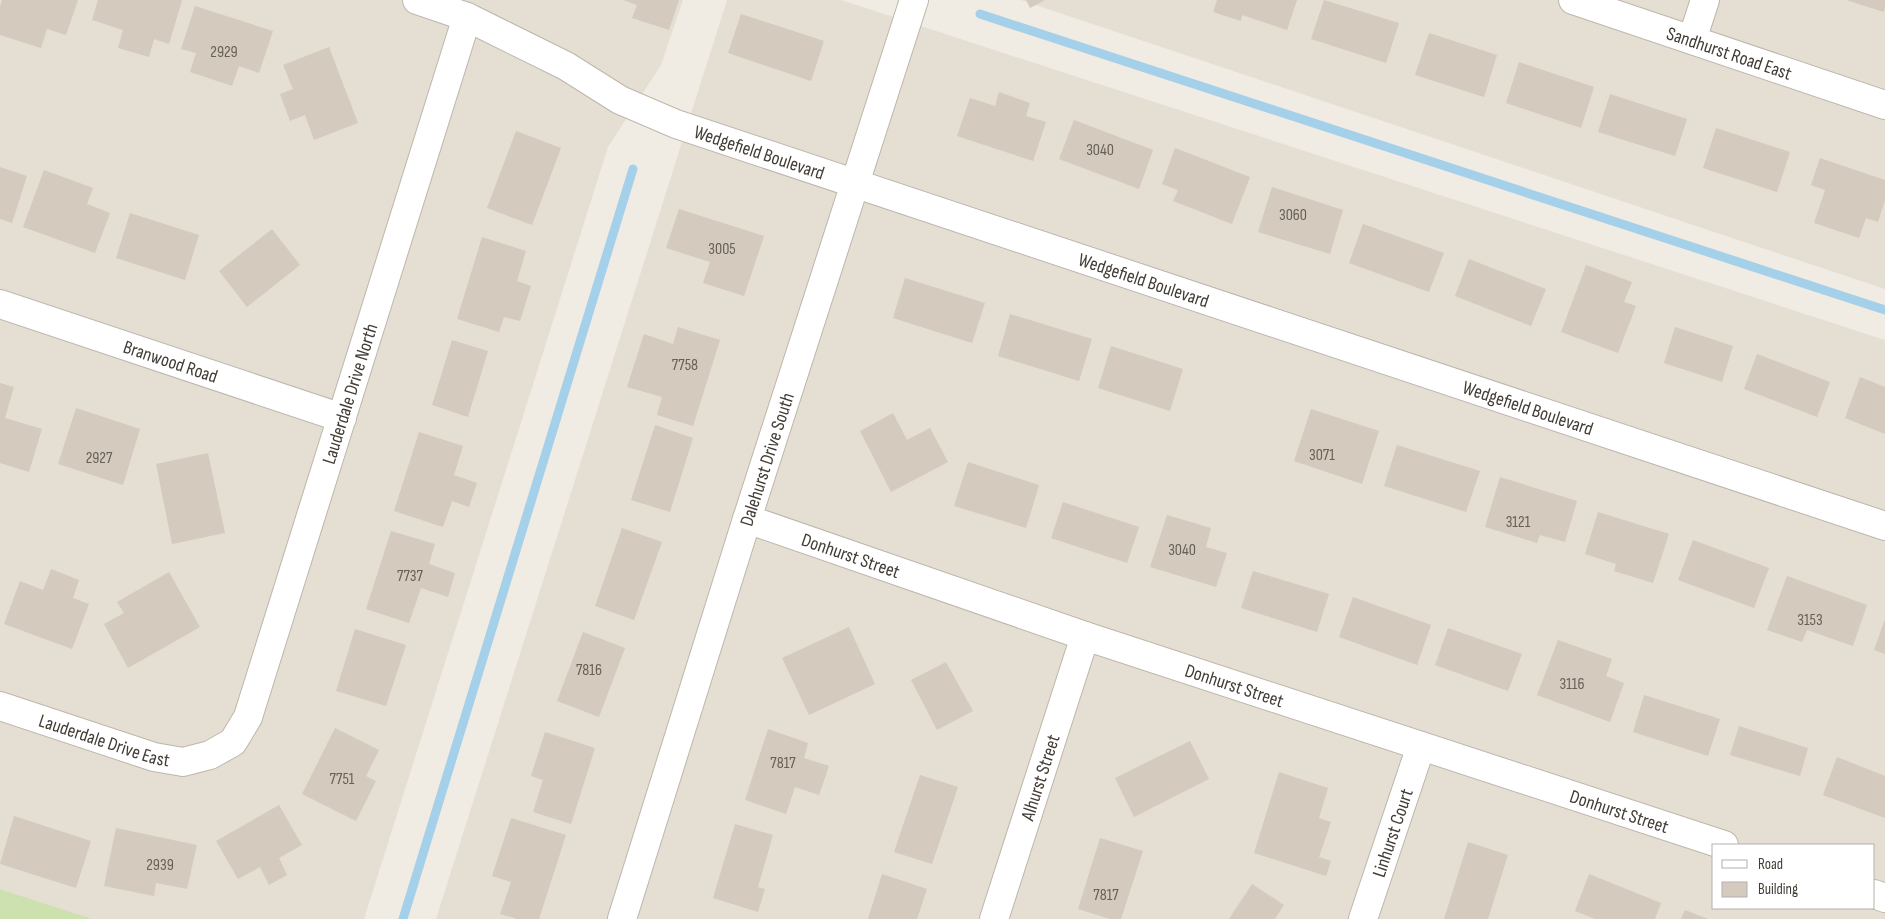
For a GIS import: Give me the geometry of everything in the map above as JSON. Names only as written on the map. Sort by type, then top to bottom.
[{"type":"street","name":"Wedgefield Boulevard","points":[[417,0],[467,17],[566,66],[620,100],[676,124],[1885,526]]},
{"type":"street","name":"Dalehurst Drive South","points":[[622,919],[747,519],[914,0]]},
{"type":"street","name":"Sandhurst Road East","points":[[1573,0],[1885,105]]},
{"type":"street","points":[[1692,40],[1705,0]]},
{"type":"street","name":"Lauderdale Drive North","points":[[210,755],[233,742],[248,717],[467,17]]},
{"type":"street","name":"Branwood Road","points":[[0,304],[342,418]]},
{"type":"street","name":"Donhurst Street","points":[[747,519],[1085,636],[1721,844]]},
{"type":"street","name":"Alhurst Street","points":[[994,919],[1085,636]]},
{"type":"street","name":"Lauderdale Drive East","points":[[0,706],[154,757],[183,762],[210,755]]},
{"type":"street","name":"Linhurst Court","points":[[1363,919],[1421,746]]},
{"type":"shaded area","points":[[0,0],[683,0],[661,65],[608,147],[364,919],[93,919],[0,889]]},
{"type":"shaded area","points":[[727,0],[841,0],[1885,340],[1885,919],[436,919]]},
{"type":"shaded area","points":[[1021,0],[1885,0],[1885,289]]},
{"type":"green space","points":[[0,889],[93,919],[0,919]]},
{"type":"building","points":[[2,0],[78,0],[66,35],[47,29],[41,48],[0,35],[0,7]]},
{"type":"building","points":[[98,0],[182,0],[169,44],[154,39],[149,57],[118,48],[123,30],[92,20]]},
{"type":"building","points":[[623,0],[679,0],[669,30],[632,18],[637,5]]},
{"type":"building","points":[[1026,0],[1045,0],[1030,8]]},
{"type":"building","points":[[1217,0],[1297,0],[1287,30],[1242,15],[1241,21],[1213,12]]},
{"type":"building","points":[[1324,0],[1399,23],[1386,63],[1311,39]]},
{"type":"building","points":[[1846,0],[1885,0],[1884,12]]},
{"type":"building","points":[[195,6],[273,31],[259,73],[239,66],[232,86],[190,72],[196,53],[181,49]]},
{"type":"building","points":[[741,14],[824,41],[811,81],[728,53]]},
{"type":"building","points":[[1429,33],[1497,55],[1484,97],[1415,75]]},
{"type":"building","points":[[329,47],[358,123],[314,140],[305,115],[290,121],[280,94],[293,89],[283,65]]},
{"type":"building","points":[[1519,62],[1594,87],[1581,128],[1506,103]]},
{"type":"building","points":[[999,92],[1030,103],[1026,116],[1046,122],[1033,161],[957,136],[970,98],[995,106]]},
{"type":"building","points":[[1610,94],[1687,119],[1675,156],[1598,132]]},
{"type":"building","points":[[1074,120],[1153,150],[1139,189],[1059,159]]},
{"type":"building","points":[[1716,128],[1790,152],[1777,192],[1703,168]]},
{"type":"building","points":[[516,131],[561,148],[532,225],[487,208]]},
{"type":"building","points":[[1175,148],[1250,177],[1232,224],[1173,201],[1178,190],[1162,184]]},
{"type":"building","points":[[1820,158],[1885,180],[1885,200],[1878,222],[1866,218],[1859,238],[1814,223],[1825,190],[1811,185]]},
{"type":"building","points":[[0,167],[27,176],[12,223],[0,219]]},
{"type":"building","points":[[44,170],[93,188],[87,204],[110,213],[95,253],[23,227]]},
{"type":"building","points":[[1272,187],[1343,210],[1330,254],[1258,232]]},
{"type":"building","points":[[679,209],[764,236],[744,296],[703,283],[710,262],[666,248]]},
{"type":"building","points":[[130,213],[199,235],[185,280],[116,258]]},
{"type":"building","points":[[1363,224],[1444,253],[1429,292],[1349,263]]},
{"type":"building","points":[[272,229],[300,265],[247,307],[219,271]]},
{"type":"building","points":[[482,237],[526,251],[517,281],[531,286],[520,321],[504,317],[499,332],[457,319]]},
{"type":"building","points":[[1469,259],[1546,289],[1531,326],[1455,296]]},
{"type":"building","points":[[1586,265],[1632,282],[1624,302],[1636,306],[1618,353],[1561,332]]},
{"type":"building","points":[[905,278],[985,303],[972,343],[893,318]]},
{"type":"building","points":[[1010,314],[1092,339],[1079,381],[998,356]]},
{"type":"building","points":[[678,327],[720,340],[693,426],[657,415],[662,397],[627,387],[644,334],[673,344]]},
{"type":"building","points":[[1675,327],[1733,346],[1722,382],[1664,363]]},
{"type":"building","points":[[452,340],[488,351],[468,417],[432,405]]},
{"type":"building","points":[[1111,346],[1183,369],[1170,411],[1098,388]]},
{"type":"building","points":[[1757,354],[1830,382],[1817,417],[1744,389]]},
{"type":"building","points":[[1860,377],[1885,387],[1885,434],[1845,418]]},
{"type":"building","points":[[0,383],[14,387],[5,418],[42,429],[29,472],[0,463]]},
{"type":"building","points":[[76,408],[140,429],[123,485],[58,464]]},
{"type":"building","points":[[1311,409],[1379,431],[1362,484],[1294,461]]},
{"type":"building","points":[[893,413],[907,440],[930,428],[948,462],[891,492],[860,431]]},
{"type":"building","points":[[655,425],[693,438],[670,512],[631,500]]},
{"type":"building","points":[[419,432],[463,446],[454,475],[477,483],[469,507],[452,501],[443,527],[394,511]]},
{"type":"building","points":[[1397,445],[1480,471],[1466,512],[1384,486]]},
{"type":"building","points":[[208,453],[225,533],[172,544],[156,464]]},
{"type":"building","points":[[968,462],[1039,485],[1026,528],[954,506]]},
{"type":"building","points":[[1500,477],[1577,501],[1565,542],[1540,535],[1537,543],[1485,527]]},
{"type":"building","points":[[1063,502],[1139,527],[1127,563],[1051,538]]},
{"type":"building","points":[[1598,512],[1669,534],[1653,583],[1614,571],[1616,564],[1585,554]]},
{"type":"building","points":[[1167,515],[1211,528],[1206,547],[1227,553],[1216,587],[1150,567]]},
{"type":"building","points":[[622,528],[662,542],[634,620],[595,606]]},
{"type":"building","points":[[391,531],[435,544],[429,564],[455,573],[448,597],[421,588],[409,623],[366,609]]},
{"type":"building","points":[[1693,540],[1769,568],[1754,608],[1678,580]]},
{"type":"building","points":[[51,569],[79,580],[73,598],[89,604],[72,649],[4,624],[20,581],[43,590]]},
{"type":"building","points":[[1253,571],[1329,594],[1317,632],[1241,608]]},
{"type":"building","points":[[169,572],[200,627],[128,668],[104,624],[124,613],[117,602]]},
{"type":"building","points":[[1787,576],[1867,605],[1853,646],[1807,630],[1802,642],[1767,630]]},
{"type":"building","points":[[1353,597],[1431,625],[1417,665],[1339,637]]},
{"type":"building","points":[[1885,619],[1885,654],[1874,650]]},
{"type":"building","points":[[849,627],[875,684],[809,715],[782,658]]},
{"type":"building","points":[[1448,628],[1522,654],[1508,691],[1435,665]]},
{"type":"building","points":[[355,629],[406,645],[386,706],[336,691]]},
{"type":"building","points":[[583,632],[625,648],[599,717],[557,701]]},
{"type":"building","points":[[1558,640],[1612,659],[1606,676],[1624,683],[1610,722],[1537,695]]},
{"type":"building","points":[[946,662],[973,711],[937,730],[911,680]]},
{"type":"building","points":[[1644,695],[1720,719],[1708,756],[1633,732]]},
{"type":"building","points":[[1739,726],[1808,748],[1800,776],[1730,755]]},
{"type":"building","points":[[335,728],[379,750],[366,776],[376,781],[356,821],[302,794]]},
{"type":"building","points":[[768,729],[808,743],[804,758],[829,766],[819,795],[795,787],[786,814],[745,800]]},
{"type":"building","points":[[545,732],[595,748],[571,824],[533,812],[543,780],[531,776]]},
{"type":"building","points":[[1190,741],[1209,779],[1134,817],[1115,778]]},
{"type":"building","points":[[1837,757],[1885,776],[1885,818],[1823,795]]},
{"type":"building","points":[[1279,772],[1328,788],[1319,818],[1331,822],[1319,857],[1331,861],[1326,876],[1254,853]]},
{"type":"building","points":[[920,775],[958,787],[932,864],[894,852]]},
{"type":"building","points":[[279,805],[302,845],[279,858],[287,875],[269,885],[260,867],[238,879],[216,841]]},
{"type":"building","points":[[14,816],[91,841],[76,888],[0,864]]},
{"type":"building","points":[[511,818],[566,835],[539,919],[517,919],[500,914],[511,882],[492,876]]},
{"type":"building","points":[[735,824],[773,835],[758,887],[765,889],[758,912],[713,898]]},
{"type":"building","points":[[116,828],[197,845],[187,889],[156,883],[154,896],[104,886]]},
{"type":"building","points":[[1100,838],[1143,851],[1121,919],[1110,919],[1078,909]]},
{"type":"building","points":[[1468,842],[1508,855],[1488,919],[1444,919]]},
{"type":"building","points":[[882,874],[927,889],[917,919],[868,919]]},
{"type":"building","points":[[1589,874],[1661,903],[1655,919],[1595,919],[1575,911]]},
{"type":"building","points":[[1252,884],[1284,905],[1275,919],[1229,919]]},
{"type":"building","points":[[1685,910],[1708,919],[1681,919]]},
{"type":"waterway","points":[[980,14],[1885,310]]},
{"type":"waterway","points":[[403,919],[633,169]]}]
